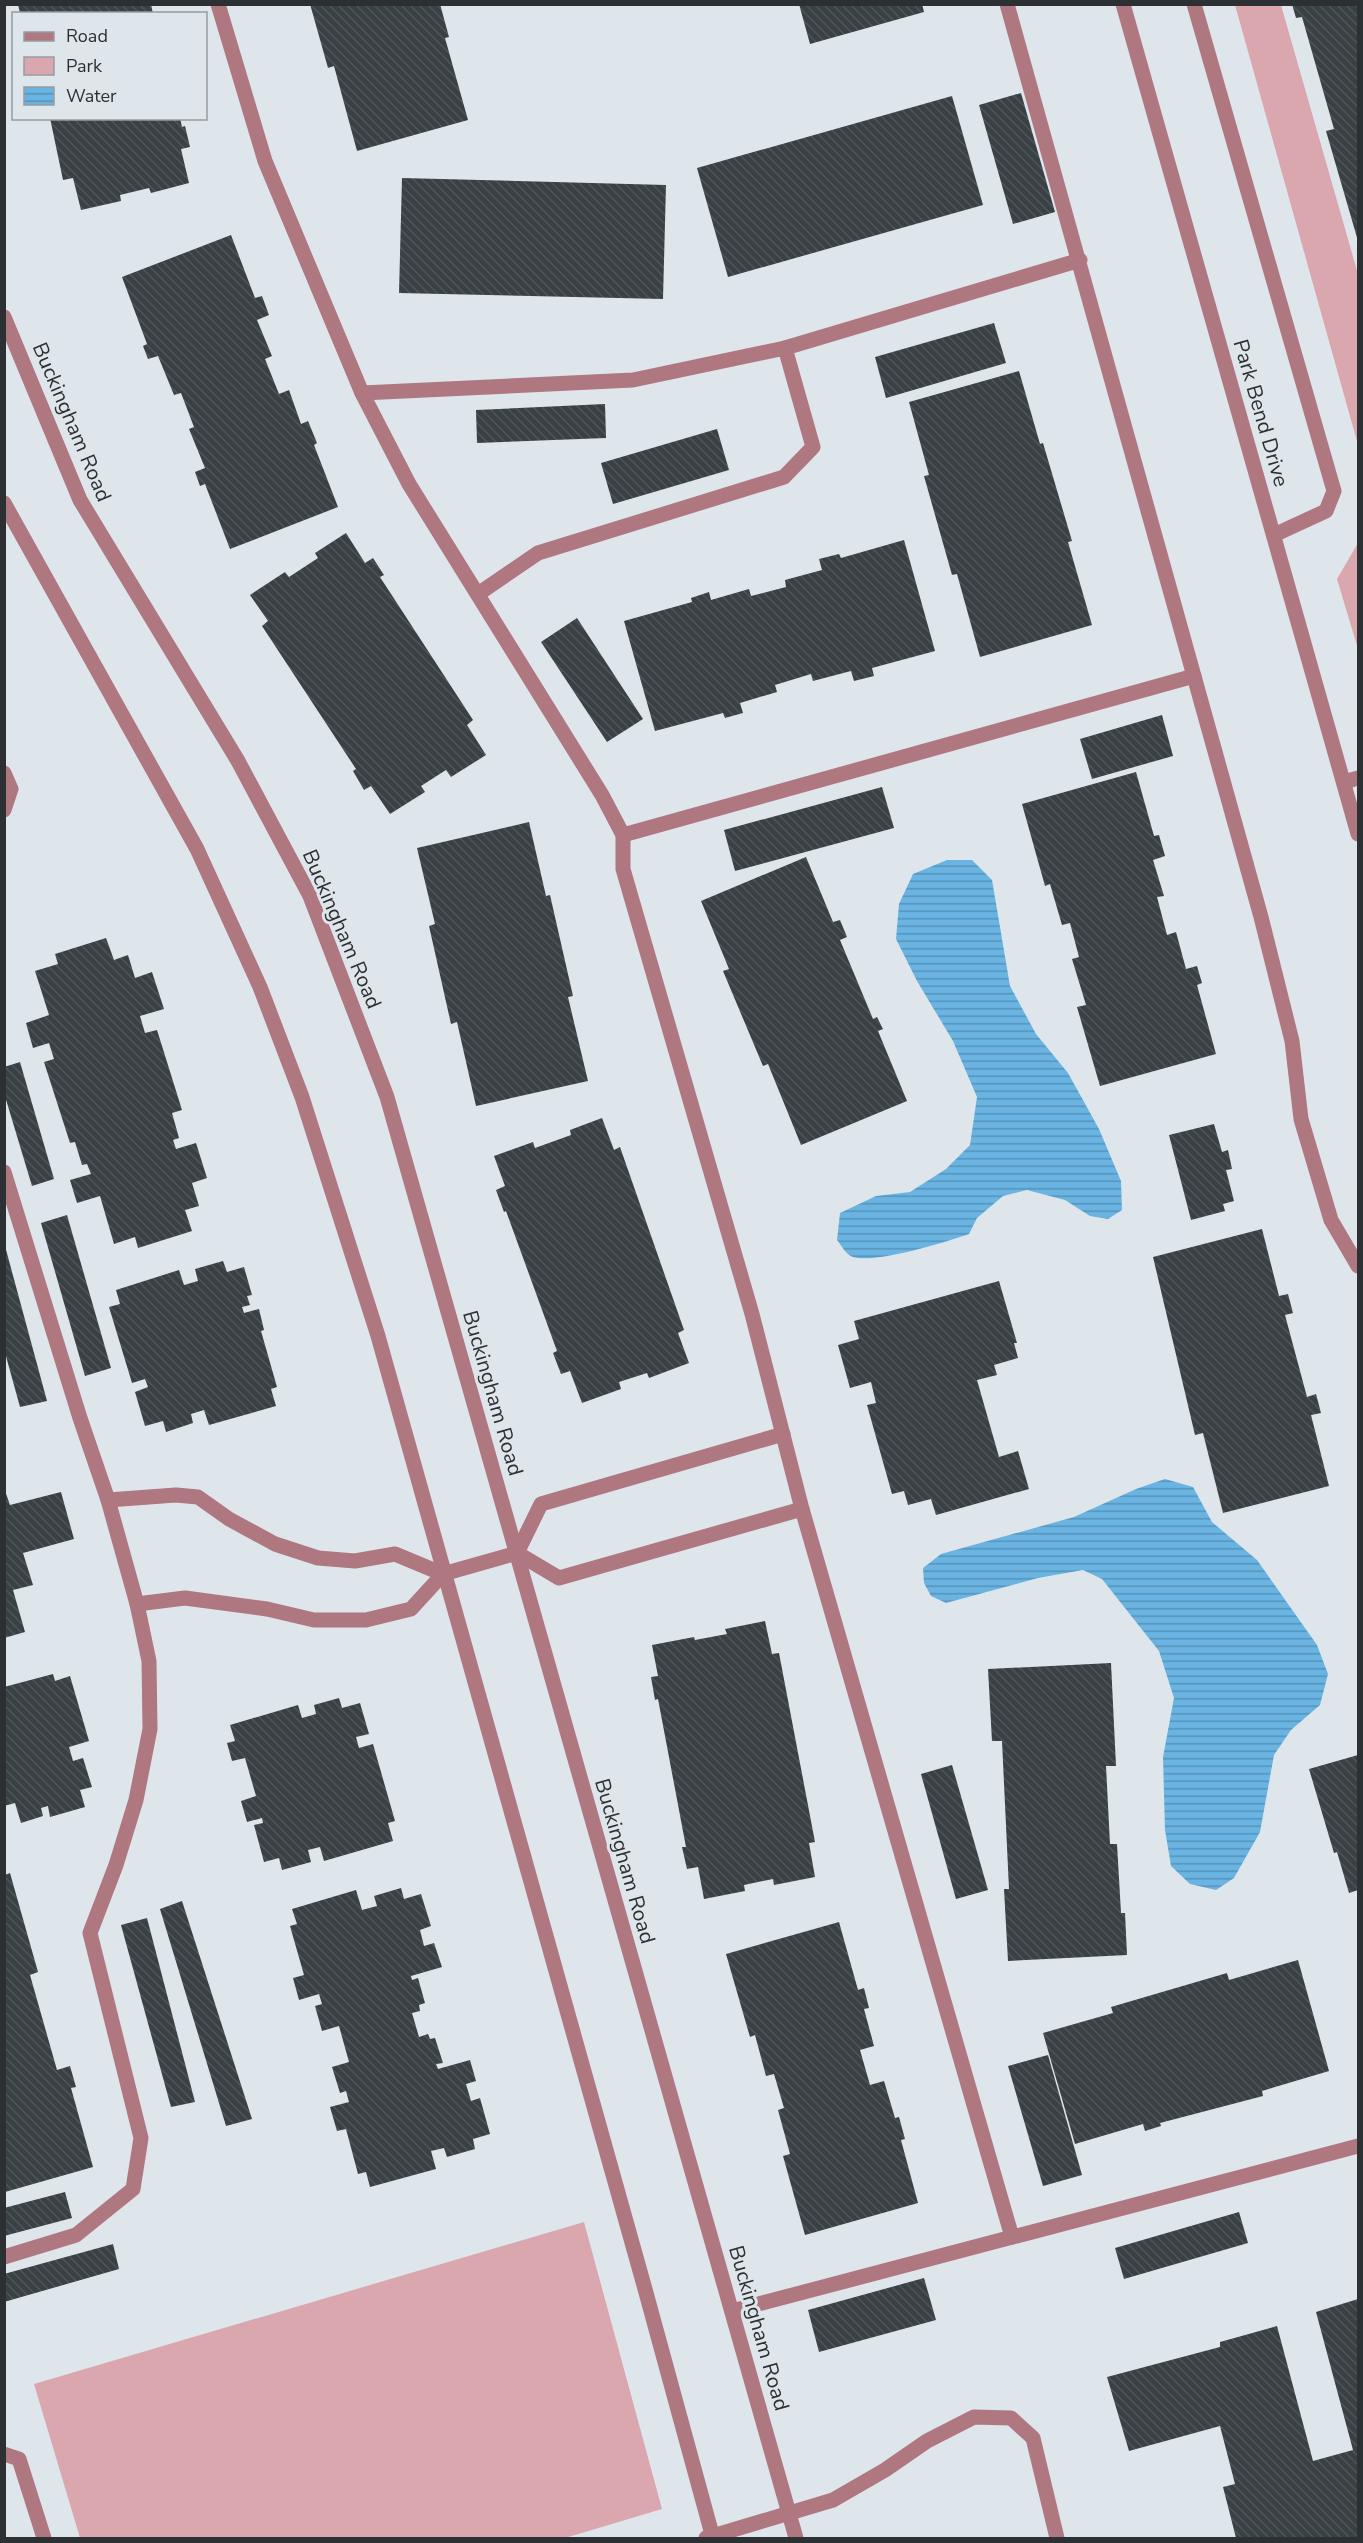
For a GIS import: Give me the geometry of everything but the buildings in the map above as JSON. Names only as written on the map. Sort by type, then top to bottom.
[{"type":"street","points":[[218,4],[265,161],[362,393],[409,484],[602,795],[623,835],[623,869],[752,1314],[802,1509],[1012,2237]]},
{"type":"street","points":[[1007,4],[1262,917],[1292,1041],[1301,1119],[1331,1220],[1359,1266]]},
{"type":"street","name":"Park Bend Drive","points":[[1123,4],[1274,535],[1351,780],[1359,834]]},
{"type":"street","points":[[1194,4],[1334,491],[1326,511],[1274,535]]},
{"type":"street","points":[[362,393],[633,380],[785,348],[1080,260]]},
{"type":"street","name":"Buckingham Road","points":[[4,317],[80,500],[238,760],[310,896],[387,1096],[796,2538]]},
{"type":"street","points":[[478,594],[538,553],[784,477],[813,447],[785,348]]},
{"type":"street","points":[[4,502],[197,849],[260,987],[302,1097],[378,1336],[639,2266],[710,2538],[833,2500],[885,2470],[927,2441],[974,2417],[1011,2418],[1033,2438],[1057,2538]]},
{"type":"street","points":[[623,835],[1194,676]]},
{"type":"street","points":[[4,773],[11,789],[4,810]]},
{"type":"street","points":[[4,1172],[80,1418],[108,1500],[137,1604],[149,1661],[150,1729],[136,1800],[116,1865],[90,1933],[141,2138],[133,2189],[76,2235],[4,2257]]},
{"type":"street","points":[[517,1553],[541,1504],[783,1434]]},
{"type":"street","points":[[108,1500],[176,1495],[198,1497],[229,1519],[275,1544],[318,1558],[355,1561],[395,1554],[443,1574]]},
{"type":"street","points":[[137,1604],[185,1598],[267,1609],[314,1620],[366,1620],[411,1609],[443,1574],[517,1553],[559,1578],[802,1509]]},
{"type":"street","points":[[732,2311],[1359,2146]]},
{"type":"street","points":[[4,2454],[19,2459],[44,2538]]},
{"type":"green space","points":[[1235,5],[1281,5],[1358,274],[1358,445]]},
{"type":"green space","points":[[1358,543],[1358,649],[1337,579]]},
{"type":"green space","points":[[584,2222],[662,2509],[565,2538],[80,2538],[34,2384]]},
{"type":"water","points":[[947,860],[972,860],[992,880],[1010,986],[1036,1034],[1068,1073],[1099,1129],[1121,1181],[1122,1210],[1108,1219],[1090,1216],[1065,1200],[1027,1190],[1003,1196],[977,1218],[969,1234],[893,1255],[853,1257],[837,1240],[840,1213],[876,1196],[910,1192],[946,1169],[970,1145],[977,1097],[953,1041],[917,981],[896,939],[899,904],[913,874]]},
{"type":"water","points":[[1165,1479],[1193,1487],[1212,1522],[1257,1560],[1317,1645],[1328,1674],[1320,1705],[1291,1730],[1274,1755],[1260,1832],[1234,1878],[1216,1890],[1190,1884],[1171,1866],[1165,1830],[1163,1757],[1174,1698],[1159,1651],[1102,1579],[1083,1570],[1038,1578],[946,1603],[931,1596],[924,1583],[923,1568],[941,1554],[1074,1517],[1136,1489]]}]
